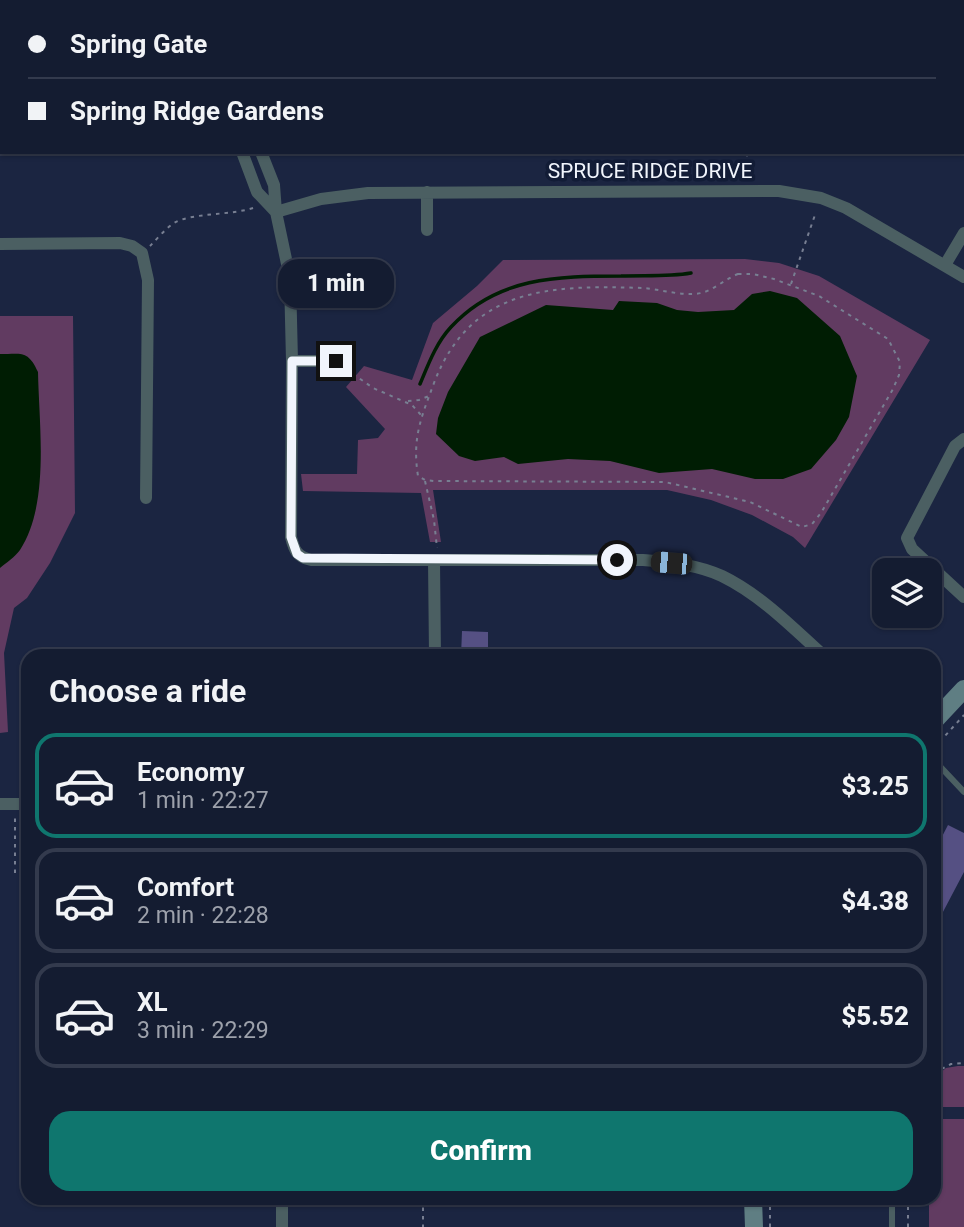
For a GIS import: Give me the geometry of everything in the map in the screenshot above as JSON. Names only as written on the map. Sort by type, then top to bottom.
[{"type":"street","points":[[243,154],[257,192],[276,212]]},
{"type":"street","points":[[262,154],[274,186],[276,212],[290,278],[291,537],[297,554],[311,560],[643,560],[694,567],[722,576],[748,592],[816,649]]},
{"type":"street","name":"SPRUCE RIDGE DRIVE","points":[[276,212],[344,195],[427,192],[779,191],[821,198],[846,208],[964,277]]},
{"type":"street","points":[[427,192],[427,230]]},
{"type":"street","points":[[945,265],[964,233]]},
{"type":"street","points":[[0,244],[120,243],[132,246],[142,253],[148,280],[146,498]]},
{"type":"street","points":[[292,361],[336,361]]},
{"type":"street","points":[[964,439],[955,446],[907,538],[912,549],[964,597]]},
{"type":"street","points":[[435,561],[435,649]]},
{"type":"street","points":[[941,714],[964,689]]},
{"type":"street","points":[[0,804],[21,804]]},
{"type":"street","points":[[282,1205],[282,1227]]},
{"type":"street","points":[[753,1205],[754,1227]]},
{"type":"lane","points":[[941,767],[964,792]]},
{"type":"lane","points":[[892,1205],[892,1227]]},
{"type":"path","points":[[726,190],[747,154]]},
{"type":"path","points":[[142,253],[174,223],[189,218],[234,214],[267,201]]},
{"type":"path","points":[[791,285],[816,212]]},
{"type":"path","points":[[745,274],[791,285],[819,296],[883,335],[894,346],[900,362],[899,375],[893,389],[866,440],[812,524],[802,527],[750,502],[665,482],[425,480],[418,476],[415,457],[416,431],[442,362],[461,334],[491,309],[521,297],[551,290],[640,288],[697,294],[704,293],[732,276],[745,274]]},
{"type":"path","points":[[336,361],[373,388],[412,405],[422,415]]},
{"type":"path","points":[[403,401],[429,395]]},
{"type":"path","points":[[425,480],[436,534],[435,561]]},
{"type":"path","points":[[941,740],[964,715]]},
{"type":"path","points":[[15,873],[21,814]]},
{"type":"path","points":[[941,1070],[964,1063]]},
{"type":"path","points":[[423,1205],[424,1227]]},
{"type":"path","points":[[770,1205],[770,1227]]},
{"type":"path","points":[[908,1205],[908,1227]]},
{"type":"shaded area","points":[[745,259],[779,263],[819,276],[930,340],[805,548],[793,537],[752,515],[711,500],[667,490],[433,490],[441,542],[430,542],[421,493],[303,491],[301,474],[357,474],[358,440],[378,438],[385,429],[346,387],[364,366],[412,380],[433,323],[503,260]]},
{"type":"shaded area","points":[[770,291],[797,298],[840,336],[857,376],[849,417],[836,440],[811,469],[783,479],[755,479],[712,469],[659,473],[610,461],[568,459],[518,464],[504,457],[475,461],[459,456],[436,434],[438,418],[448,392],[480,337],[546,305],[613,310],[619,301],[657,303],[677,310],[698,312],[734,310],[752,294]]},
{"type":"shaded area","points":[[0,316],[73,316],[75,513],[50,563],[27,598],[14,608],[4,653],[8,732],[0,733]]},
{"type":"shaded area","points":[[0,354],[24,355],[31,360],[38,372],[41,464],[36,510],[29,531],[18,553],[0,568]]},
{"type":"shaded area","points":[[964,1066],[964,1107],[941,1107],[941,1072],[946,1068]]},
{"type":"shaded area","points":[[941,1119],[964,1119],[964,1227],[929,1227],[929,1205],[941,1205]]},
{"type":"building","points":[[462,631],[488,632],[488,647],[461,649]]},
{"type":"building","points":[[948,825],[964,833],[964,872],[941,916],[941,838]]},
{"type":"waterway","points":[[420,384],[437,347],[451,327],[469,310],[508,289],[551,279],[691,273]]},
{"type":"route","points":[[336,361],[292,361],[291,537],[297,554],[311,560],[617,560]]}]
